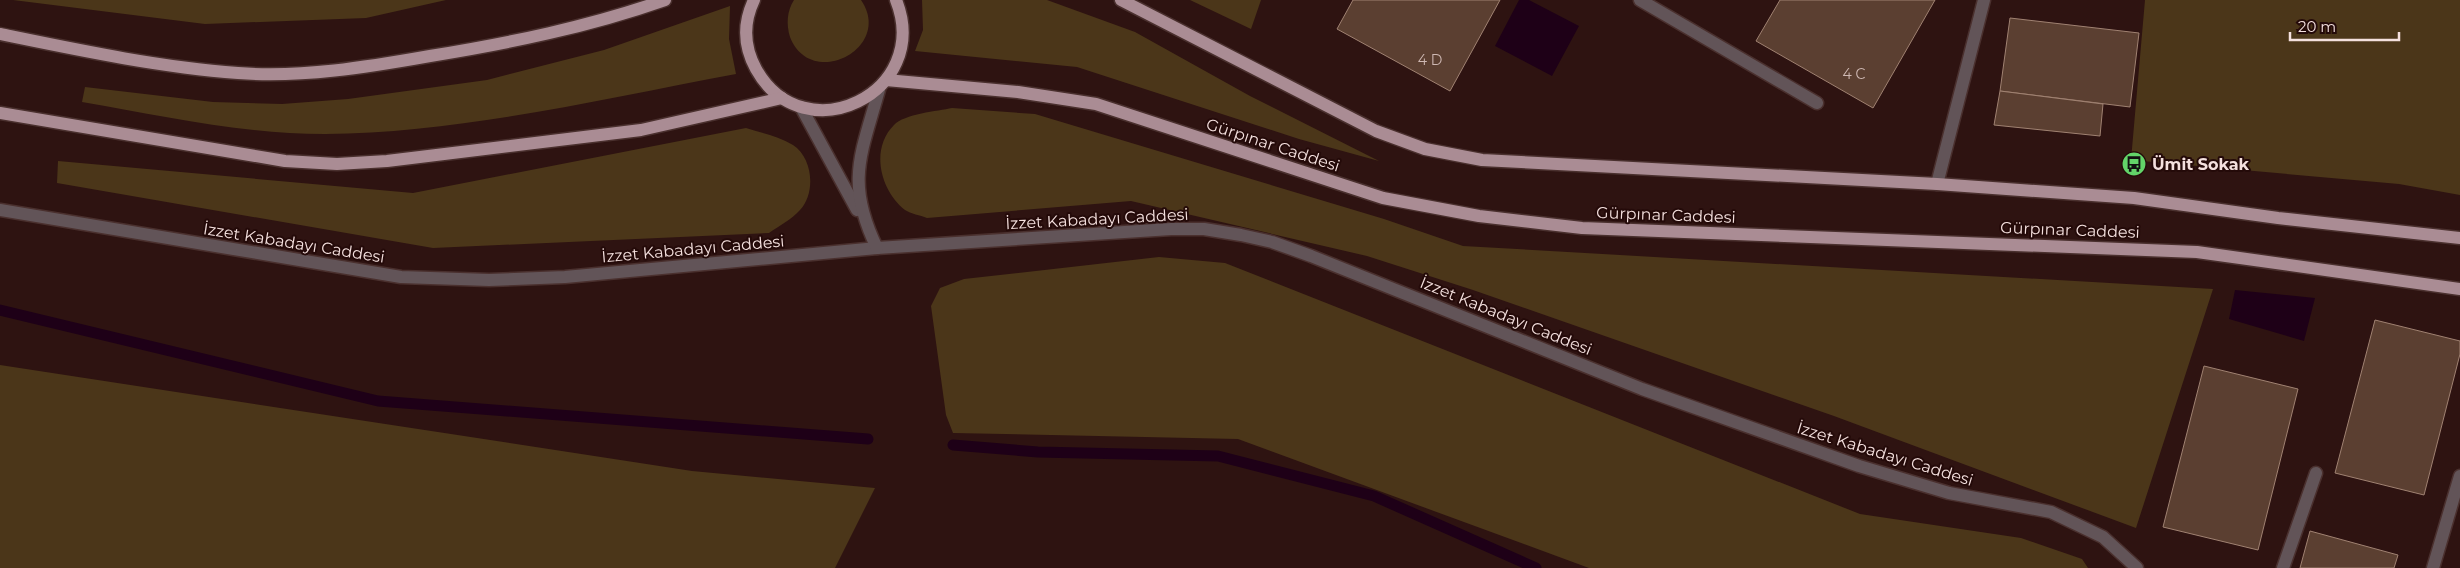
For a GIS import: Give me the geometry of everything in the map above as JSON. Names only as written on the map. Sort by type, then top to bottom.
[{"type":"main road","points":[[0,34],[185,68],[240,74],[301,73],[379,65],[524,40],[665,0]]},
{"type":"main road","points":[[754,0],[749,11],[746,36],[751,60],[763,82],[782,98],[802,107],[830,110],[856,104],[882,85],[895,68],[903,42],[902,16],[896,0]]},
{"type":"main road","name":"Gürpınar Caddesi","points":[[1121,0],[1376,131],[1425,148],[1482,160],[1937,184],[2134,198],[2278,218],[2460,238]]},
{"type":"main road","name":"Gürpınar Caddesi","points":[[882,85],[1018,92],[1096,104],[1383,198],[1479,216],[1582,228],[2197,252],[2460,289]]},
{"type":"main road","points":[[0,113],[285,162],[337,164],[387,162],[641,130],[782,98]]},
{"type":"street","points":[[1640,0],[1817,103]]},
{"type":"street","points":[[1937,184],[1984,0]]},
{"type":"street","points":[[877,248],[867,226],[858,194],[858,159],[882,85]]},
{"type":"street","points":[[802,107],[877,248]]},
{"type":"street","name":"İzzet Kabadayı Caddesi","points":[[0,210],[401,277],[489,280],[565,277],[877,248],[1171,229],[1204,229],[1241,235],[1272,242],[1311,256],[1642,389],[1859,466],[1949,494],[2052,512],[2103,537],[2137,568]]},
{"type":"street","points":[[2283,568],[2316,472]]},
{"type":"street","points":[[2432,568],[2460,476]]},
{"type":"shaded area","points":[[13,0],[446,0],[366,18],[205,24]]},
{"type":"shaded area","points":[[794,0],[861,0],[868,18],[867,34],[859,47],[846,57],[830,62],[815,61],[800,53],[790,37],[788,18]]},
{"type":"shaded area","points":[[922,0],[1047,0],[1135,32],[1250,96],[1379,161],[1299,139],[1077,67],[915,51],[923,30]]},
{"type":"shaded area","points":[[1190,0],[1261,0],[1251,29]]},
{"type":"shaded area","points":[[1519,0],[1529,0],[1579,26],[1552,76],[1495,46]]},
{"type":"shaded area","points":[[2145,0],[2460,0],[2460,195],[2399,184],[2131,160]]},
{"type":"shaded area","points":[[730,6],[729,39],[736,74],[583,104],[479,121],[428,128],[376,132],[294,133],[233,128],[82,102],[85,87],[213,102],[282,104],[348,99],[487,80],[604,50]]},
{"type":"shaded area","points":[[952,108],[1035,114],[1384,219],[1463,246],[2213,289],[2136,528],[1834,416],[1473,290],[1367,256],[1131,201],[927,218],[910,213],[896,202],[884,181],[880,157],[882,146],[887,135],[899,121],[913,116]]},
{"type":"shaded area","points":[[746,128],[776,137],[793,145],[805,158],[810,176],[808,195],[800,210],[769,233],[433,248],[57,183],[58,161],[413,193]]},
{"type":"shaded area","points":[[1159,257],[1225,263],[1860,514],[2021,538],[2082,559],[2088,568],[1589,568],[1238,439],[953,433],[946,415],[931,306],[940,288],[964,279]]},
{"type":"shaded area","points":[[2235,290],[2315,298],[2304,341],[2229,319]]},
{"type":"shaded area","points":[[0,365],[692,471],[875,488],[835,568],[0,568]]},
{"type":"building","points":[[1353,0],[1500,0],[1450,91],[1337,29]]},
{"type":"building","points":[[1780,0],[1935,0],[1873,108],[1756,41]]},
{"type":"building","points":[[2010,18],[2139,33],[2130,107],[2000,91]]},
{"type":"building","points":[[2000,91],[2103,104],[2100,136],[1994,125]]},
{"type":"building","points":[[2375,320],[2460,341],[2460,354],[2424,495],[2335,473]]},
{"type":"building","points":[[2204,366],[2298,389],[2258,550],[2163,527]]},
{"type":"building","points":[[2310,531],[2398,555],[2394,568],[2300,568]]},
{"type":"waterway","points":[[0,310],[378,401],[868,439]]},
{"type":"waterway","points":[[953,445],[1038,452],[1218,456],[1374,496],[1536,568]]},
{"type":"place","name":"Ümit Sokak","points":[[2134,164]]}]
